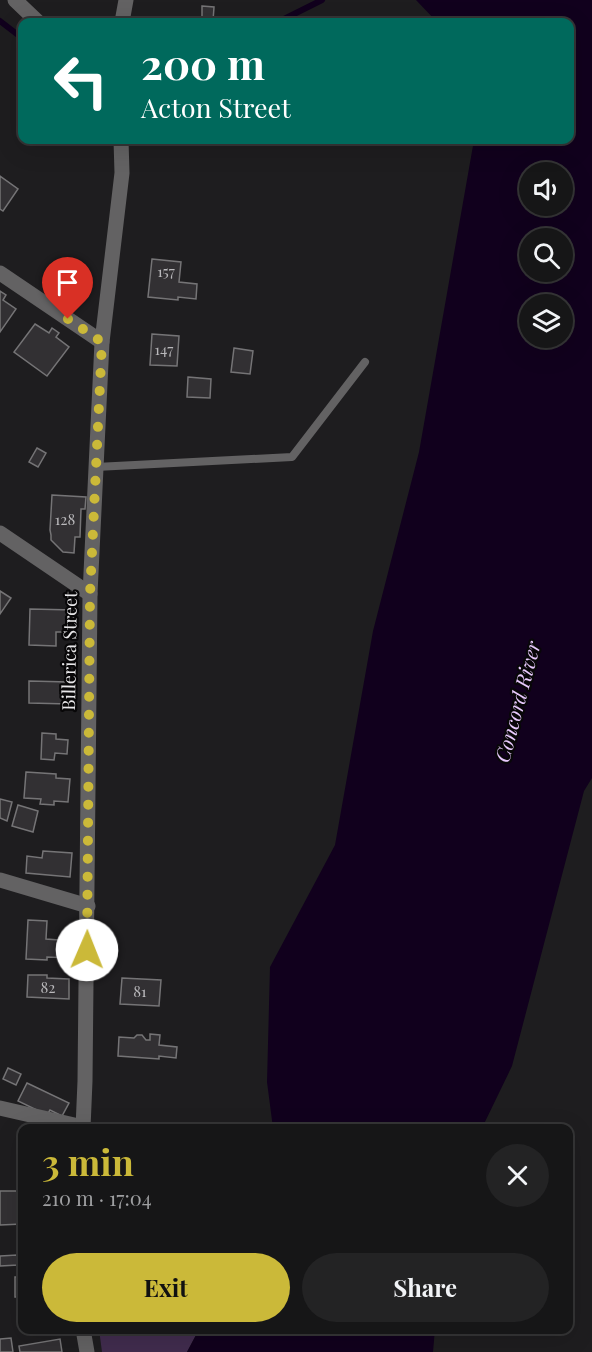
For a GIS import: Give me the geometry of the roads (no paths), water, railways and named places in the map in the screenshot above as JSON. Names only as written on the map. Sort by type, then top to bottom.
[{"type":"street","points":[[15,0],[34,18]]},
{"type":"street","points":[[123,18],[126,0]]},
{"type":"street","name":"Billerica Street","points":[[83,1124],[86,1081],[90,594],[102,342],[122,173],[121,144]]},
{"type":"street","points":[[0,273],[102,342]]},
{"type":"street","points":[[0,533],[90,594]]},
{"type":"street","points":[[0,880],[88,906]]},
{"type":"street","points":[[0,1108],[66,1124]]},
{"type":"street","points":[[84,1334],[87,1352]]},
{"type":"lane","points":[[96,466],[292,457],[365,362]]},
{"type":"water","name":"Concord River","points":[[416,0],[592,0],[592,778],[584,791],[512,1066],[484,1124],[272,1124],[267,1082],[270,967],[335,845],[373,631],[419,452],[473,144],[574,144],[574,18],[433,18]]},
{"type":"water","points":[[435,1334],[433,1352],[187,1352],[196,1335]]},
{"type":"waterway","points":[[286,18],[322,0]]},
{"type":"waterway","points":[[0,21],[18,35]]}]
